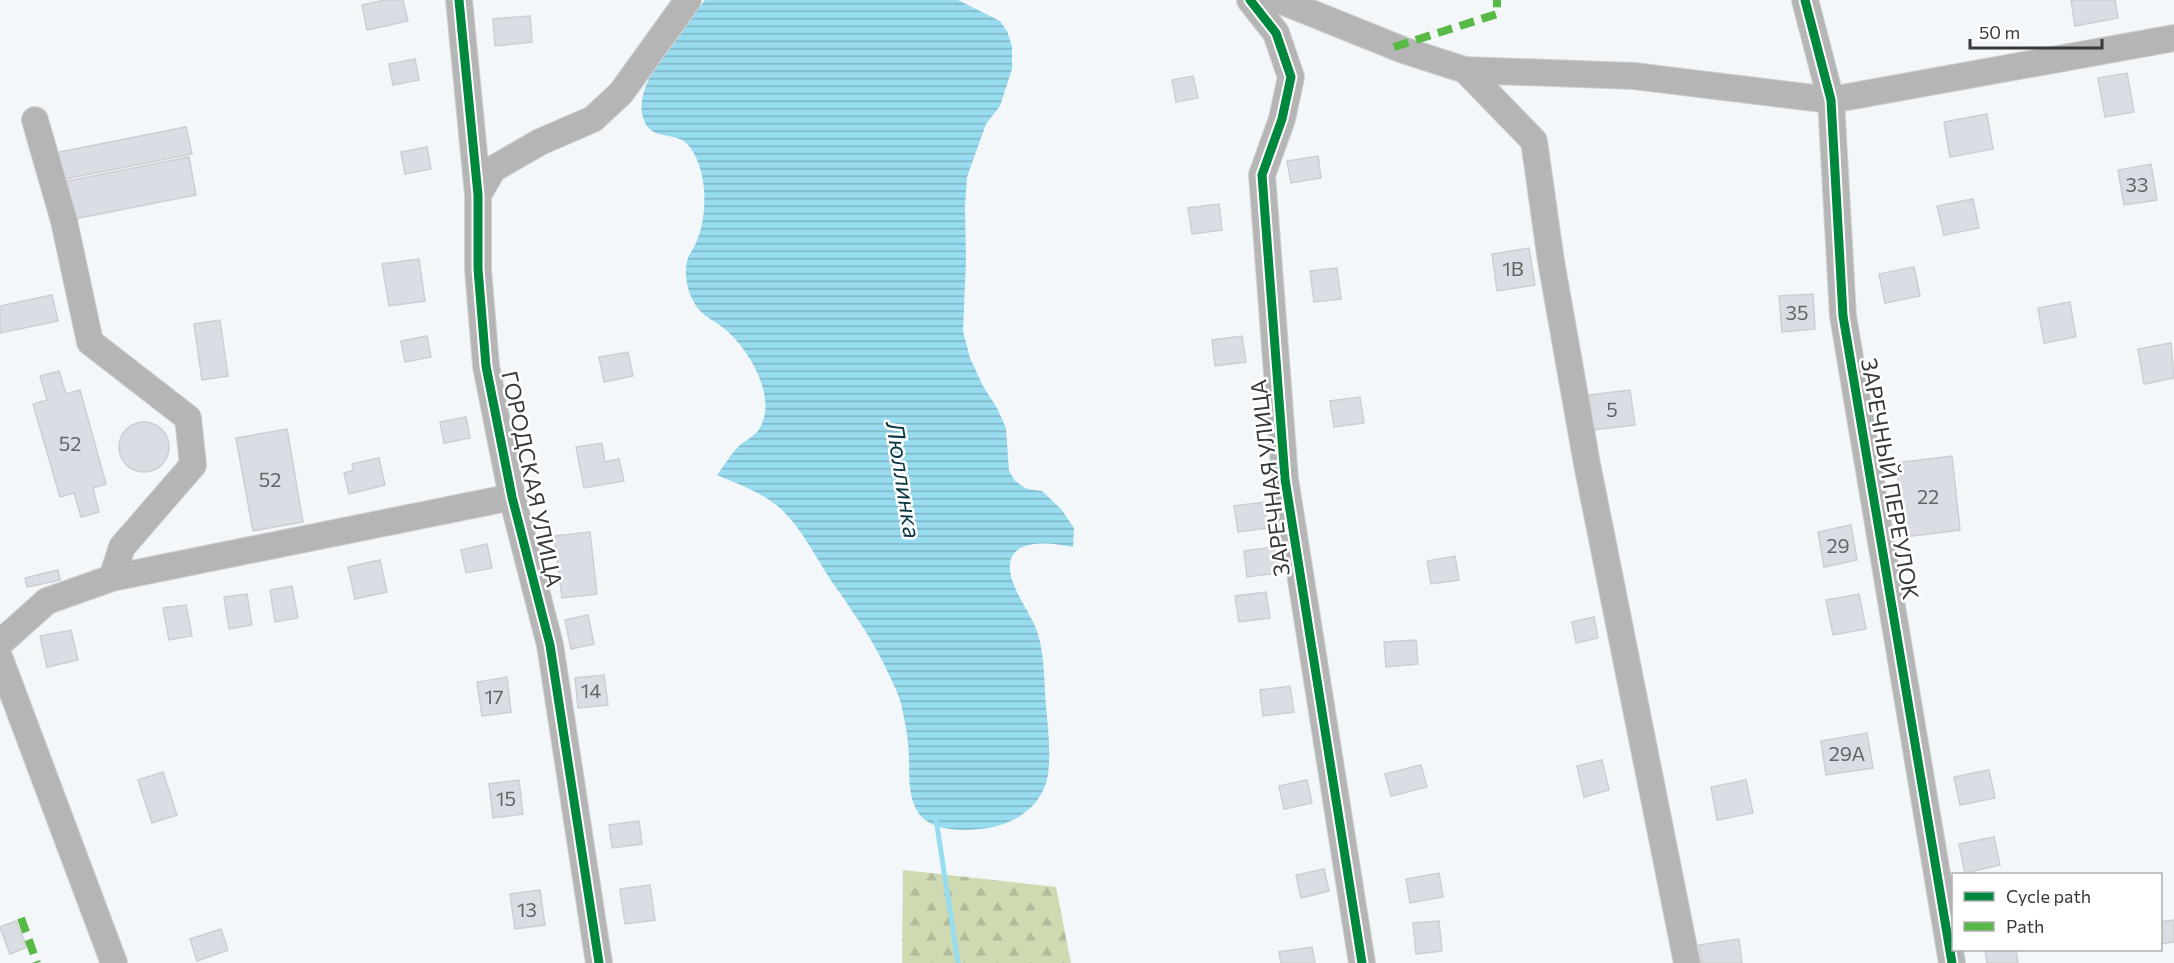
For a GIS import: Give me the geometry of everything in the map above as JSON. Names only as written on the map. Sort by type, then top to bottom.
[{"type":"street","name":"ГОРОДСКАЯ УЛИЦА","points":[[459,0],[478,195],[478,269],[486,366],[512,497],[550,645],[599,963]]},
{"type":"street","points":[[478,195],[494,169],[540,142],[593,118],[621,93],[688,0]]},
{"type":"street","name":"ЗАРЕЧНАЯ УЛИЦА","points":[[1250,0],[1276,33],[1291,77],[1282,119],[1262,175],[1285,480],[1362,963]]},
{"type":"street","points":[[1279,0],[1403,50],[1465,70],[1634,76],[1831,100],[2174,38]]},
{"type":"street","name":"ЗАРЕЧНЫЙ ПЕРЕУЛОК","points":[[1805,0],[1831,100],[1843,316],[1953,963]]},
{"type":"street","points":[[1465,70],[1534,141],[1551,261],[1587,464],[1687,963]]},
{"type":"street","points":[[35,120],[64,222],[90,342],[188,418],[193,465],[122,548],[112,578]]},
{"type":"street","points":[[0,643],[47,601],[112,578],[512,497]]},
{"type":"street","points":[[0,659],[114,963]]},
{"type":"green space","points":[[903,870],[1056,887],[1071,963],[902,963]]},
{"type":"water","points":[[705,0],[958,0],[1000,21],[1007,31],[1012,46],[1012,69],[1000,106],[986,124],[967,177],[963,331],[970,358],[1006,428],[1009,471],[1015,481],[1027,489],[1042,491],[1061,509],[1074,528],[1073,547],[1048,544],[1030,545],[1015,552],[1011,559],[1011,577],[1035,626],[1040,643],[1049,740],[1048,774],[1045,786],[1040,797],[1032,806],[1014,820],[992,827],[956,830],[932,824],[920,815],[910,790],[908,739],[900,701],[885,665],[871,640],[791,519],[761,495],[717,475],[736,449],[757,432],[763,420],[764,392],[760,378],[745,351],[727,331],[697,308],[689,290],[686,267],[700,232],[704,207],[703,183],[698,162],[691,149],[682,140],[650,130],[644,120],[641,106],[644,90],[661,57]]},
{"type":"building","points":[[385,0],[403,0],[408,21],[367,30],[362,5]]},
{"type":"building","points":[[2071,0],[2115,0],[2118,18],[2075,26]]},
{"type":"building","points":[[530,16],[532,42],[495,46],[493,19]]},
{"type":"building","points":[[415,59],[419,80],[393,85],[389,64]]},
{"type":"building","points":[[2127,73],[2134,112],[2105,117],[2098,78]]},
{"type":"building","points":[[1193,76],[1198,98],[1176,102],[1172,80]]},
{"type":"building","points":[[1987,114],[1993,149],[1950,157],[1944,122]]},
{"type":"building","points":[[186,127],[192,154],[59,180],[54,153]]},
{"type":"building","points":[[427,147],[431,169],[405,174],[401,152]]},
{"type":"building","points":[[1318,156],[1321,178],[1291,183],[1287,161]]},
{"type":"building","points":[[189,157],[196,195],[74,219],[67,181]]},
{"type":"building","points":[[2151,164],[2157,200],[2124,205],[2118,170]]},
{"type":"building","points":[[1973,199],[1979,228],[1944,235],[1937,206]]},
{"type":"building","points":[[1219,204],[1222,230],[1192,234],[1188,208]]},
{"type":"building","points":[[1529,248],[1535,285],[1497,291],[1492,254]]},
{"type":"building","points":[[419,259],[425,301],[389,306],[382,264]]},
{"type":"building","points":[[1914,267],[1920,296],[1885,303],[1879,274]]},
{"type":"building","points":[[1337,268],[1341,299],[1314,302],[1310,271]]},
{"type":"building","points":[[1813,294],[1815,329],[1782,332],[1779,296]]},
{"type":"building","points":[[52,295],[58,321],[0,333],[0,306]]},
{"type":"building","points":[[2070,302],[2076,337],[2044,343],[2038,308]]},
{"type":"building","points":[[220,320],[228,376],[202,380],[194,324]]},
{"type":"building","points":[[427,336],[431,357],[405,362],[401,341]]},
{"type":"building","points":[[1242,336],[1246,362],[1215,366],[1212,340]]},
{"type":"building","points":[[2171,343],[2174,378],[2144,384],[2138,349]]},
{"type":"building","points":[[628,352],[633,376],[604,382],[599,357]]},
{"type":"building","points":[[59,371],[66,394],[80,390],[106,484],[93,488],[99,512],[81,517],[74,493],[60,497],[33,404],[47,400],[40,376]]},
{"type":"building","points":[[1630,390],[1635,425],[1593,430],[1589,395]]},
{"type":"building","points":[[1360,397],[1364,423],[1334,427],[1330,401]]},
{"type":"building","points":[[466,417],[470,438],[444,443],[440,422]]},
{"type":"building","points":[[139,422],[149,422],[162,429],[169,442],[169,452],[162,465],[149,472],[139,472],[130,468],[123,461],[119,452],[119,442],[123,433],[130,426]]},
{"type":"building","points":[[287,429],[303,522],[253,531],[236,438]]},
{"type":"building","points":[[602,443],[605,462],[619,459],[624,481],[584,488],[576,447]]},
{"type":"building","points":[[1952,456],[1960,530],[1905,537],[1896,463]]},
{"type":"building","points":[[379,458],[385,485],[349,494],[344,473],[354,470],[352,464]]},
{"type":"building","points":[[1265,502],[1268,528],[1238,532],[1234,506]]},
{"type":"building","points":[[1851,525],[1857,560],[1824,567],[1818,532]]},
{"type":"building","points":[[590,532],[597,594],[562,598],[554,536]]},
{"type":"building","points":[[487,544],[492,568],[466,573],[461,550]]},
{"type":"building","points":[[1274,547],[1278,573],[1247,577],[1244,551]]},
{"type":"building","points":[[1455,556],[1459,580],[1431,584],[1427,561]]},
{"type":"building","points":[[380,560],[387,592],[355,599],[348,567]]},
{"type":"building","points":[[58,570],[60,580],[27,587],[25,578]]},
{"type":"building","points":[[292,586],[298,618],[275,622],[270,590]]},
{"type":"building","points":[[1266,592],[1270,618],[1239,622],[1235,596]]},
{"type":"building","points":[[247,594],[252,625],[229,629],[224,597]]},
{"type":"building","points":[[1859,594],[1866,629],[1833,635],[1826,600]]},
{"type":"building","points":[[186,605],[192,636],[169,640],[163,608]]},
{"type":"building","points":[[588,615],[594,644],[571,649],[565,620]]},
{"type":"building","points":[[1594,617],[1598,638],[1576,643],[1572,622]]},
{"type":"building","points":[[71,630],[78,660],[47,667],[40,636]]},
{"type":"building","points":[[1416,640],[1418,664],[1386,667],[1384,642]]},
{"type":"building","points":[[604,675],[608,705],[578,708],[575,678]]},
{"type":"building","points":[[507,677],[511,712],[482,716],[477,682]]},
{"type":"building","points":[[1290,686],[1294,712],[1263,716],[1260,690]]},
{"type":"building","points":[[1867,733],[1873,768],[1826,775],[1821,741]]},
{"type":"building","points":[[1602,760],[1609,790],[1584,797],[1577,766]]},
{"type":"building","points":[[1421,765],[1427,787],[1391,796],[1385,774]]},
{"type":"building","points":[[1989,770],[1995,798],[1960,805],[1954,777]]},
{"type":"building","points":[[163,772],[177,815],[152,823],[138,780]]},
{"type":"building","points":[[519,780],[523,814],[493,818],[489,784]]},
{"type":"building","points":[[1307,780],[1312,803],[1284,809],[1279,786]]},
{"type":"building","points":[[1746,780],[1753,813],[1717,820],[1711,787]]},
{"type":"building","points":[[639,821],[642,844],[612,848],[609,825]]},
{"type":"building","points":[[1994,837],[2000,865],[1965,873],[1959,844]]},
{"type":"building","points":[[1324,869],[1329,891],[1301,898],[1296,875]]},
{"type":"building","points":[[1439,873],[1443,897],[1410,903],[1406,879]]},
{"type":"building","points":[[650,885],[655,920],[625,924],[620,889]]},
{"type":"building","points":[[540,890],[545,925],[515,929],[510,894]]},
{"type":"building","points":[[2174,920],[2174,942],[2162,944],[2162,922]]},
{"type":"building","points":[[16,921],[27,947],[10,954],[0,927]]},
{"type":"building","points":[[1439,921],[1442,951],[1416,954],[1413,923]]},
{"type":"building","points":[[221,929],[228,950],[197,961],[190,939]]},
{"type":"building","points":[[1739,939],[1742,963],[1702,963],[1699,945]]},
{"type":"building","points":[[1312,947],[1315,963],[1281,963],[1279,952]]},
{"type":"building","points":[[1985,951],[2016,951],[2018,963],[1987,963]]},
{"type":"waterway","name":"Люллинка","points":[[936,819],[958,963]]},
{"type":"marked path","points":[[1394,47],[1497,14],[1497,0]]},
{"type":"marked path","points":[[21,918],[37,963]]},
{"type":"cycle path","points":[[459,0],[478,195],[478,269],[486,366],[512,497],[550,645],[599,963]]},
{"type":"cycle path","points":[[1250,0],[1276,33],[1291,77],[1282,119],[1262,175],[1285,479],[1362,963]]},
{"type":"cycle path","points":[[1805,0],[1831,100],[1843,316],[1952,963]]}]
